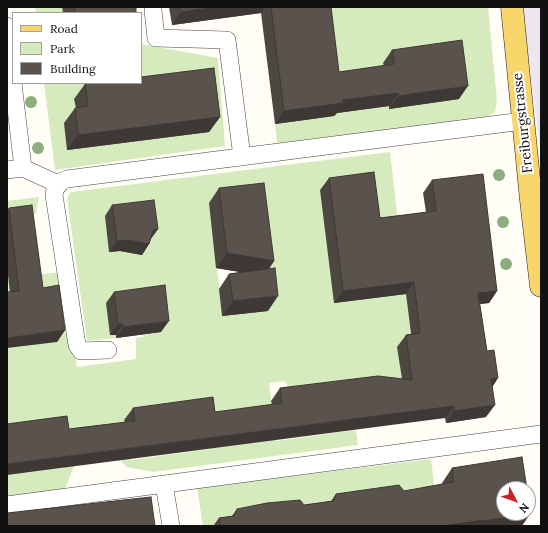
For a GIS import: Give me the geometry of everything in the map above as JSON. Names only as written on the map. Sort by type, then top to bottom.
[{"type":"main road","name":"Freiburgstrasse","points":[[512,7],[523,121],[536,198],[541,286]]},
{"type":"lane","points":[[153,10],[156,38],[227,40],[242,158]]},
{"type":"lane","points":[[7,26],[12,71]]},
{"type":"lane","points":[[13,84],[15,169],[58,184]]},
{"type":"lane","points":[[108,350],[81,351],[77,345],[54,195],[58,184],[67,179],[242,158],[523,121]]},
{"type":"lane","points":[[7,505],[541,434]]},
{"type":"lane","points":[[164,484],[171,526]]},
{"type":"shaded area","points":[[522,7],[541,7],[541,155]]},
{"type":"green space","points":[[35,7],[62,7],[63,12],[36,12]]},
{"type":"green space","points":[[321,7],[488,7],[497,101],[495,112],[486,118],[277,143],[275,123],[334,116]]},
{"type":"green space","points":[[142,44],[218,58],[225,146],[55,170],[44,84],[142,84]],"holes":[[[75,99],[209,132],[77,121]]]},
{"type":"green space","points":[[390,152],[412,345],[398,347],[403,389],[289,398],[287,384],[284,381],[269,383],[276,441],[356,430],[358,445],[153,472],[127,467],[121,461],[118,434],[74,466],[65,490],[7,497],[7,267],[9,278],[62,272],[77,367],[136,359],[136,338],[143,337],[143,335],[161,332],[157,297],[110,335],[116,335],[116,338],[87,341],[67,198],[71,192]],"holes":[[[209,204],[268,311],[223,316]],[[205,409],[210,449],[130,460],[125,420]],[[263,417],[265,441],[252,443],[249,419]],[[58,428],[64,468],[24,473],[19,433]]]},
{"type":"green space","points":[[39,197],[36,214],[7,218],[7,201]]},
{"type":"green space","points":[[431,459],[439,526],[203,526],[197,488]]},
{"type":"building","points":[[74,7],[136,7],[136,12],[75,12]]},
{"type":"building","points":[[180,7],[217,7],[181,12]]},
{"type":"building","points":[[271,7],[331,7],[339,72],[394,64],[392,50],[462,40],[468,86],[398,96],[398,93],[343,100],[343,103],[284,111]]},
{"type":"building","points":[[214,68],[220,117],[78,135],[75,108],[88,106],[85,84],[142,84],[142,77]]},
{"type":"building","points":[[374,172],[380,218],[436,211],[432,180],[483,174],[497,291],[478,293],[487,351],[494,350],[498,378],[491,379],[495,405],[454,411],[454,406],[7,464],[7,424],[67,416],[69,429],[135,421],[133,408],[213,397],[215,412],[282,403],[280,388],[378,376],[412,380],[406,335],[420,333],[414,282],[343,291],[329,178]]},
{"type":"building","points":[[264,183],[274,261],[227,253],[219,188]]},
{"type":"building","points":[[154,200],[158,229],[153,230],[149,244],[128,240],[117,241],[112,205]]},
{"type":"building","points":[[32,205],[43,288],[59,285],[65,330],[7,338],[7,292],[19,291],[9,208]]},
{"type":"building","points":[[275,268],[278,296],[233,301],[229,274]]},
{"type":"building","points":[[165,285],[169,321],[124,327],[123,324],[118,324],[114,292]]},
{"type":"building","points":[[522,457],[526,481],[496,481],[496,519],[483,521],[442,526],[220,526],[219,518],[234,516],[237,509],[267,503],[300,500],[304,505],[334,501],[336,494],[399,485],[404,491],[454,482],[452,468]]},
{"type":"building","points":[[151,497],[155,526],[7,526],[7,513]]}]
